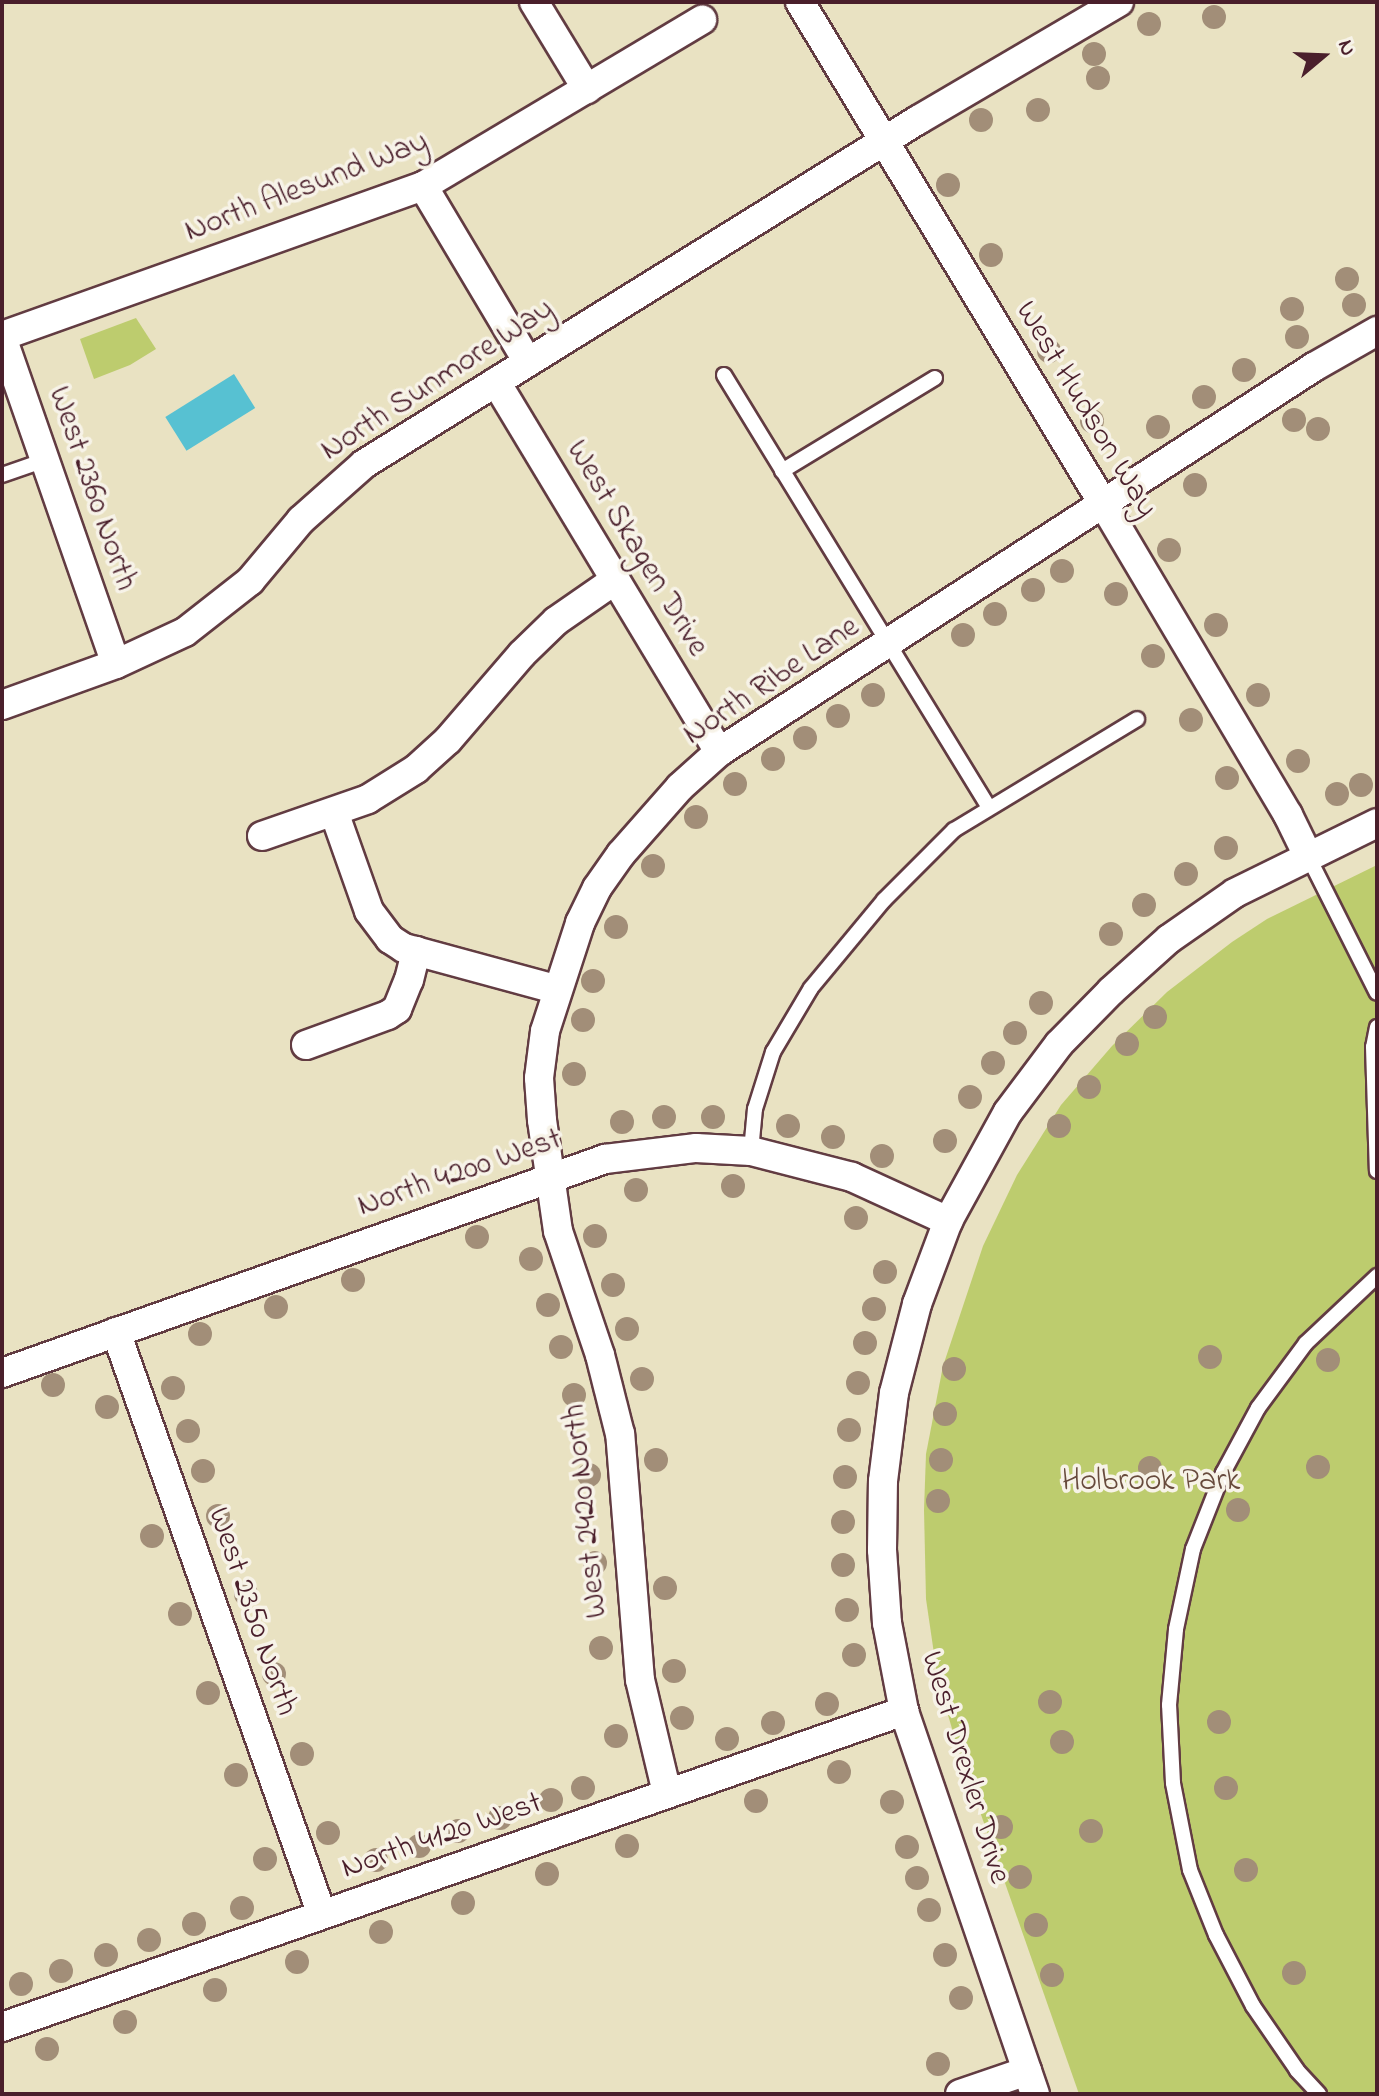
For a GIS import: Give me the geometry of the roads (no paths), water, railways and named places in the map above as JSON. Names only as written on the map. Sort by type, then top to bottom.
[{"type":"street","points":[[534,2],[587,89]]},
{"type":"street","name":"West Hudson Way","points":[[800,2],[1104,505],[1288,815],[1308,856]]},
{"type":"street","name":"North Sunmore Way","points":[[2,705],[116,664],[185,632],[250,581],[334,487],[364,464],[883,141],[1051,39],[1119,2]]},
{"type":"street","name":"North Alesund Way","points":[[2,336],[423,186],[702,20]]},
{"type":"street","points":[[423,186],[528,362]]},
{"type":"street","name":"North Ribe Lane","points":[[551,1177],[539,1078],[545,1031],[555,989],[597,888],[646,823],[719,752],[889,645],[1314,367],[1377,331]]},
{"type":"street","name":"West 2360 North","points":[[2,336],[116,664]]},
{"type":"street","name":"West Skagen Drive","points":[[496,382],[719,752]]},
{"type":"street","points":[[262,836],[368,799],[416,769],[556,621],[615,580]]},
{"type":"street","points":[[334,812],[378,927],[390,939],[416,951],[555,989]]},
{"type":"street","name":"West Drexler Drive","points":[[1031,2082],[904,1711],[887,1623],[882,1550],[883,1481],[894,1393],[917,1304],[948,1221],[1008,1112],[1059,1044],[1111,991],[1169,939],[1235,893],[1377,823]]},
{"type":"street","points":[[306,1045],[397,1009],[416,951]]},
{"type":"street","name":"North 4200 West","points":[[2,1373],[605,1159],[696,1148],[751,1151],[852,1177],[948,1221]]},
{"type":"street","name":"West 2420 North","points":[[551,1177],[558,1231],[600,1355],[620,1434],[640,1680],[667,1793]]},
{"type":"street","name":"West 2350 North","points":[[116,1332],[322,1915]]},
{"type":"street","name":"North 4120 West","points":[[2,2027],[904,1711]]},
{"type":"street","points":[[960,2094],[1031,2082]]},
{"type":"lane","points":[[724,375],[988,806]]},
{"type":"lane","points":[[782,471],[935,378]]},
{"type":"lane","points":[[2,475],[45,460]]},
{"type":"lane","points":[[751,1151],[755,1109],[773,1052],[811,988],[884,900],[954,830],[988,806],[1137,719]]},
{"type":"lane","points":[[1308,856],[1377,993]]},
{"type":"lane","points":[[1377,1027],[1373,1047],[1377,1171]]},
{"type":"lane","points":[[1319,2094],[1297,2070],[1253,2006],[1216,1935],[1190,1870],[1173,1783],[1169,1705],[1176,1629],[1193,1549],[1223,1473],[1258,1408],[1306,1343],[1377,1276]]},
{"type":"water","points":[[234,374],[255,408],[187,451],[165,417]]},
{"type":"park label","name":"Holbrook Park","points":[[1151,1482]]}]
